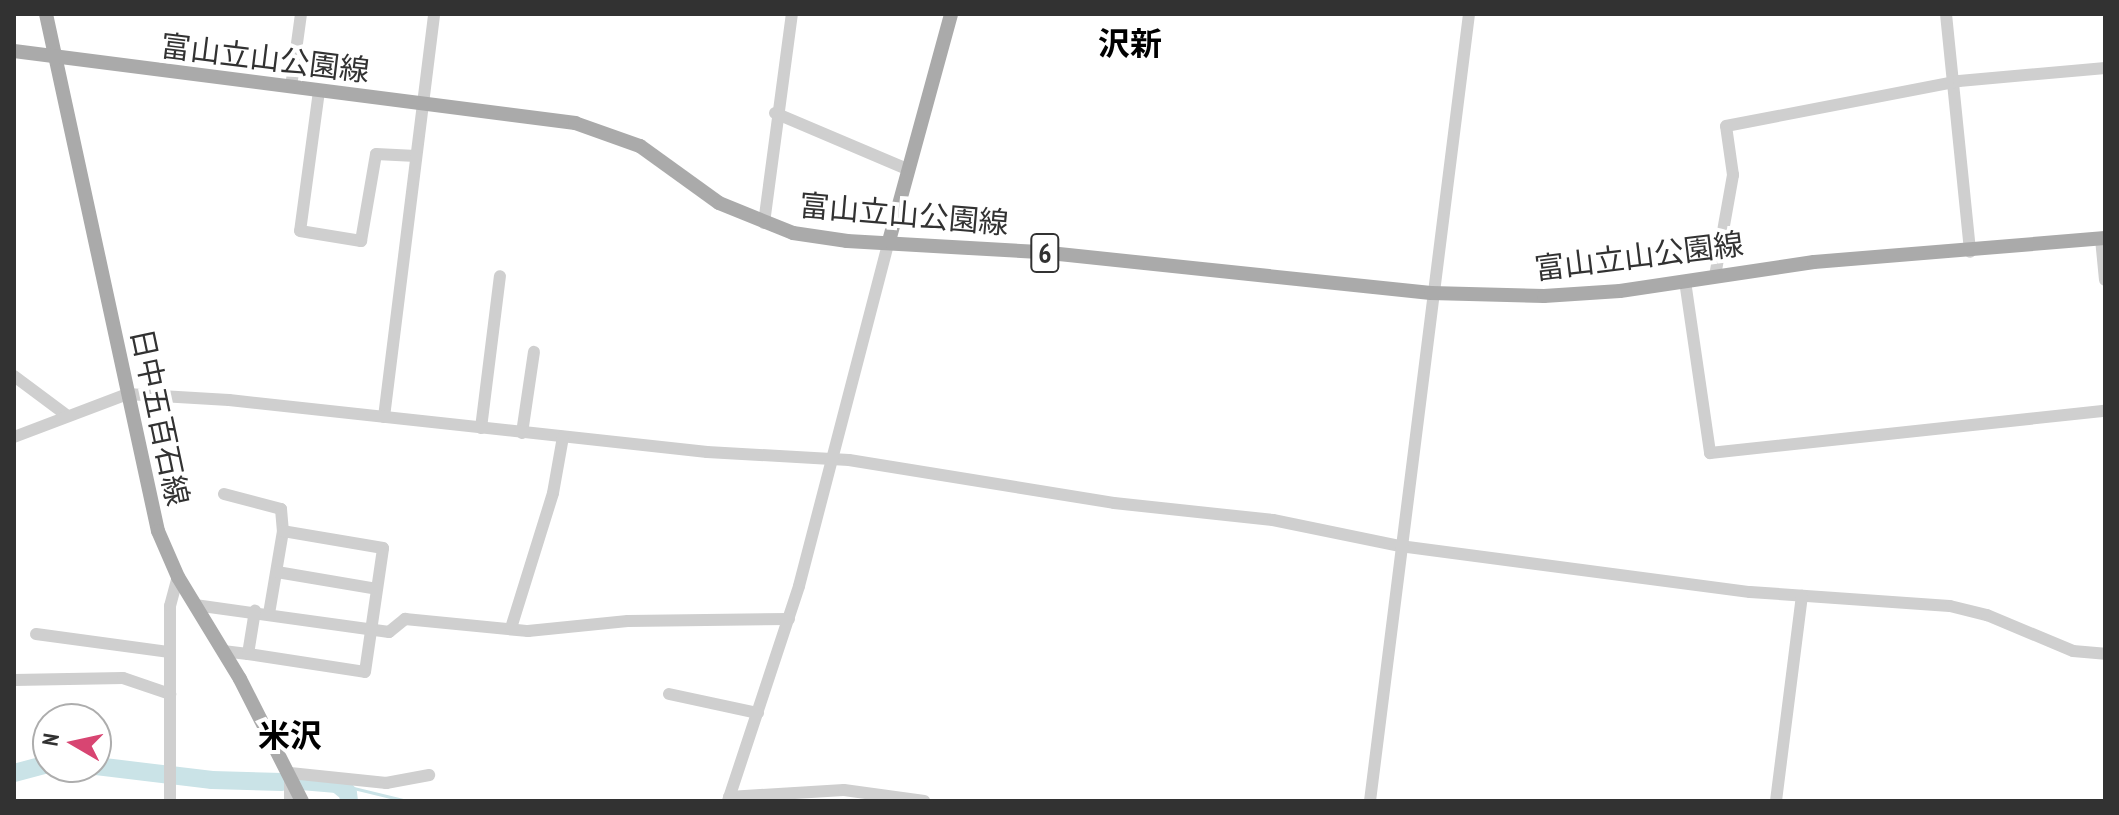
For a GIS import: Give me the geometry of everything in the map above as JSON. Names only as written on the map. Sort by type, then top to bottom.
[{"type":"main road","name":"日中五百石線","points":[[46,14],[150,506],[178,577],[223,651],[290,773],[302,801]]},
{"type":"main road","points":[[889,241],[951,14]]},
{"type":"main road","name":"富山立山公園線","points":[[14,51],[575,123],[640,146],[719,203],[764,223],[814,238],[889,241],[1431,293],[1544,296],[1685,281],[1814,262],[1970,252],[2103,238]]},
{"type":"street","points":[[291,87],[301,14]]},
{"type":"street","points":[[384,417],[434,14]]},
{"type":"street","points":[[764,223],[775,113],[792,14]]},
{"type":"street","points":[[1370,801],[1431,293],[1469,14]]},
{"type":"street","points":[[1946,14],[1970,252]]},
{"type":"street","points":[[1715,276],[1733,175],[1726,126],[1953,83],[2105,68]]},
{"type":"street","points":[[319,91],[300,231],[361,241],[376,154],[416,156]]},
{"type":"street","points":[[775,113],[907,169]]},
{"type":"street","points":[[2103,238],[2105,280]]},
{"type":"street","points":[[889,241],[789,619],[728,799],[813,798],[844,790],[924,801]]},
{"type":"street","points":[[481,428],[500,276]]},
{"type":"street","points":[[1685,281],[1710,453],[2105,411]]},
{"type":"street","points":[[522,433],[534,352]]},
{"type":"street","points":[[14,376],[65,414]]},
{"type":"street","points":[[14,437],[65,414],[127,394],[563,437],[833,459],[1127,505],[1273,520],[1400,546],[1802,596],[1968,609],[2073,651],[2105,654]]},
{"type":"street","points":[[511,628],[553,493],[563,437]]},
{"type":"street","points":[[224,494],[281,509],[283,531],[269,614]]},
{"type":"street","points":[[223,651],[365,672],[383,548],[283,531]]},
{"type":"street","points":[[277,572],[377,589]]},
{"type":"street","points":[[170,801],[170,606],[178,577]]},
{"type":"street","points":[[1776,801],[1802,596]]},
{"type":"street","points":[[195,605],[389,632],[405,619],[511,628],[789,619]]},
{"type":"street","points":[[248,654],[255,611]]},
{"type":"street","points":[[36,634],[170,652]]},
{"type":"street","points":[[14,680],[123,678],[170,694]]},
{"type":"street","points":[[669,694],[758,713]]},
{"type":"street","points":[[290,801],[290,773],[386,783],[429,775]]},
{"type":"waterway","points":[[14,773],[32,768]]},
{"type":"waterway","points":[[112,768],[212,780],[282,782]]},
{"type":"waterway","points":[[301,781],[337,784],[348,793],[349,801]]},
{"type":"waterway","points":[[337,784],[407,801]]},
{"type":"district","name":"沢新","points":[[1130,43]]},
{"type":"district","name":"米沢","points":[[290,735]]}]
